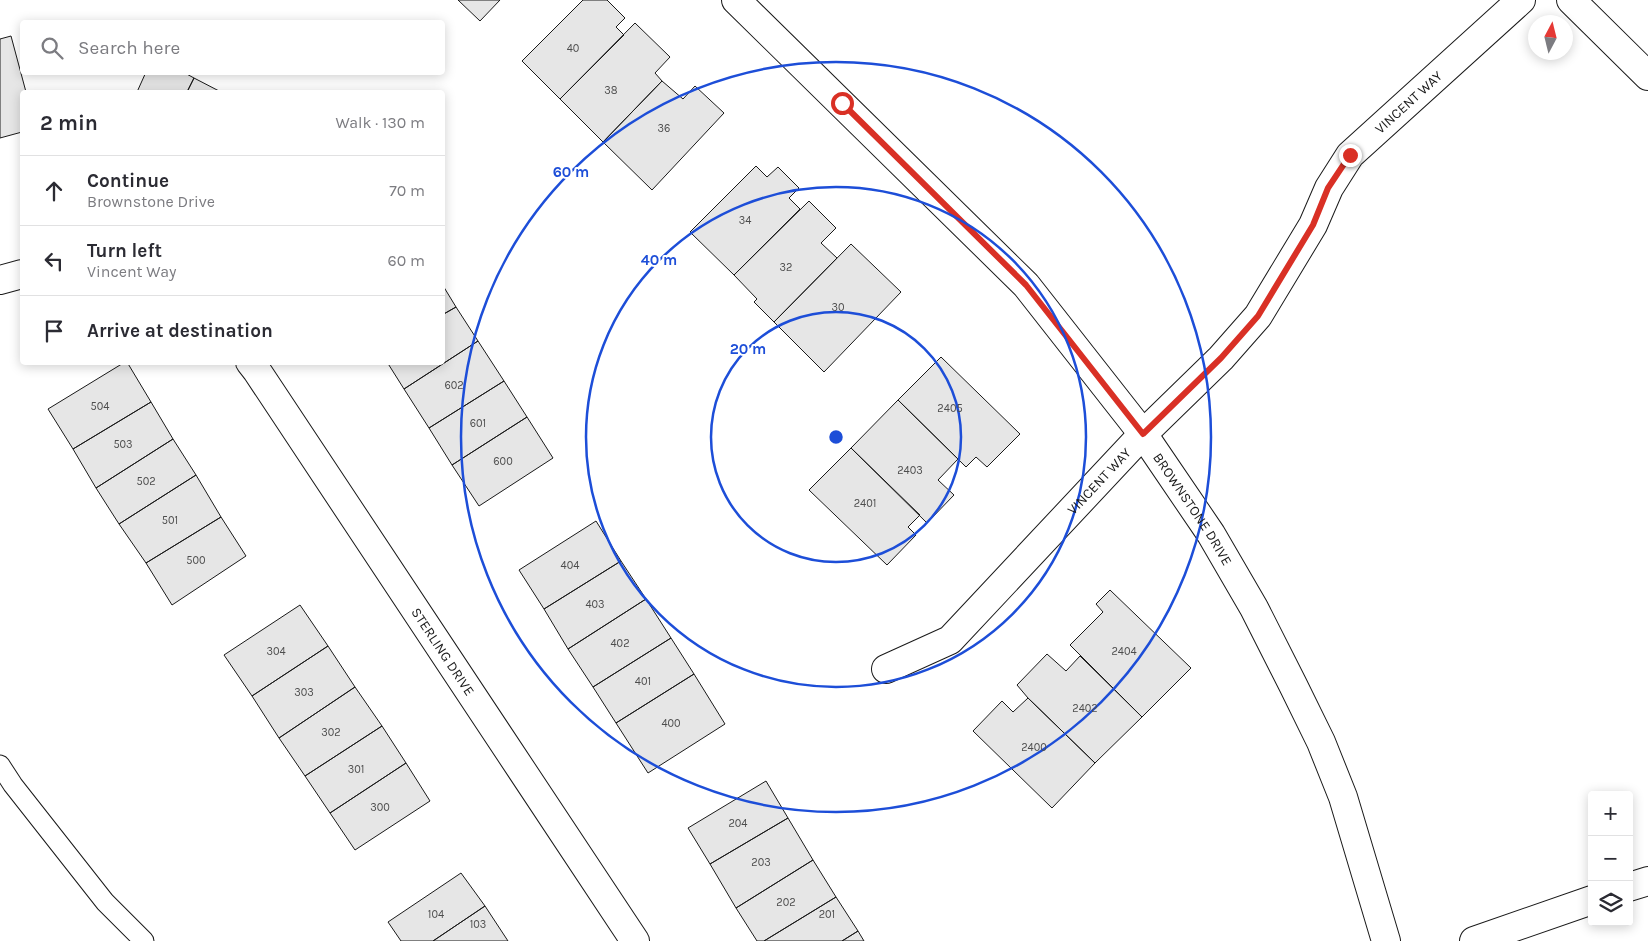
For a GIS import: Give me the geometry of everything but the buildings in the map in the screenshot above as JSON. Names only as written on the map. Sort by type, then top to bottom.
[{"type":"street","name":"BROWNSTONE DRIVE","points":[[736,0],[1026,285],[1143,434],[1211,534],[1254,608],[1321,742],[1343,797],[1386,941]]},
{"type":"street","name":"VINCENT WAY","points":[[886,669],[950,640],[1143,434],[1221,358],[1258,316],[1313,225],[1328,188],[1350,155],[1521,0]]},
{"type":"street","points":[[1572,0],[1648,76]]},
{"type":"street","points":[[0,280],[20,275]]},
{"type":"street","name":"STERLING DRIVE","points":[[252,365],[635,941]]},
{"type":"street","points":[[1633,887],[1648,881]]},
{"type":"street","points":[[1474,941],[1588,901]]},
{"type":"lane","points":[[0,765],[13,785],[105,902],[144,941]]},
{"type":"route","points":[[842,103],[1026,285],[1143,434],[1221,358],[1258,316],[1313,225],[1328,188],[1350,155]]}]
